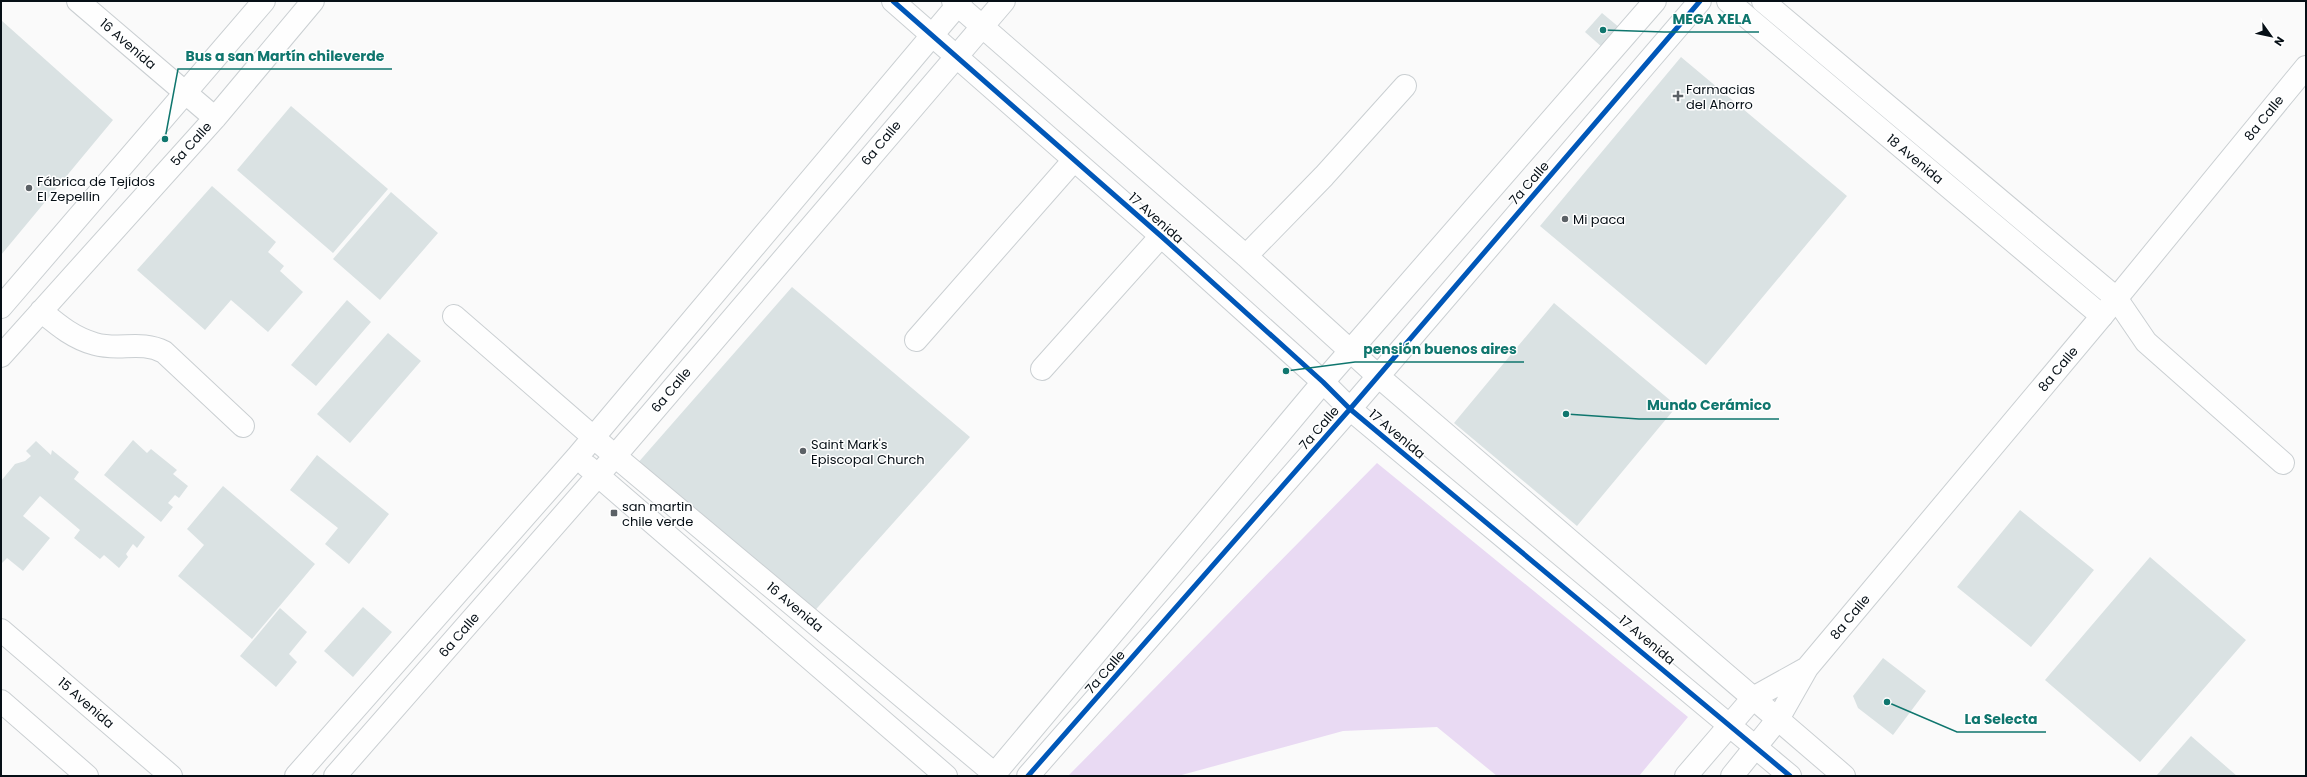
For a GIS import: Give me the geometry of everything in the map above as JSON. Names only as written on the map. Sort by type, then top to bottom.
[{"type":"street","name":"16 Avenida","points":[[78,1],[215,118]]},
{"type":"street","points":[[1,307],[264,1]]},
{"type":"street","name":"5a Calle","points":[[1,356],[215,118],[313,1]]},
{"type":"street","name":"17 Avenida","points":[[893,1],[1161,236],[1323,382],[1350,409],[1757,746],[1790,776]]},
{"type":"street","name":"6a Calle","points":[[335,776],[615,456],[955,56],[1004,1]]},
{"type":"street","name":"7a Calle","points":[[995,775],[1323,382],[1655,1]]},
{"type":"street","name":"7a Calle","points":[[1028,776],[1350,409],[1700,1]]},
{"type":"street","name":"18 Avenida","points":[[1728,1],[2102,316]]},
{"type":"street","name":"18 Avenida","points":[[1763,1],[2116,298],[2146,342],[2283,463]]},
{"type":"street","points":[[296,776],[594,438],[932,35],[957,2]]},
{"type":"street","name":"17 Avenida","points":[[957,2],[1246,256],[1350,352],[1844,776]]},
{"type":"street","name":"8a Calle","points":[[1732,776],[1778,719],[1807,668],[2102,316],[2306,67]]},
{"type":"street","points":[[1246,256],[1324,176],[1405,86]]},
{"type":"street","points":[[916,340],[1074,160]]},
{"type":"street","points":[[1042,369],[1161,236]]},
{"type":"street","points":[[41,311],[68,334],[96,345],[120,347],[142,345],[154,347],[164,352],[243,426]]},
{"type":"street","name":"16 Avenida","points":[[454,316],[615,456],[995,775]]},
{"type":"street","points":[[577,457],[946,776]]},
{"type":"street","name":"15 Avenida","points":[[1,630],[171,776]]},
{"type":"street","name":"8a Calle","points":[[1686,776],[1754,698],[1807,668]]},
{"type":"street","points":[[1,701],[87,776]]},
{"type":"shaded area","points":[[1377,463],[1688,717],[1639,776],[1497,776],[1437,727],[1343,731],[1178,776],[1068,776]]},
{"type":"building","points":[[1602,13],[1620,28],[1603,48],[1585,32]]},
{"type":"building","name":"Fábrica de Tejidos El Zepellin","points":[[1,20],[113,120],[1,255]]},
{"type":"building","points":[[1681,57],[1847,196],[1706,365],[1540,226]]},
{"type":"building","points":[[291,106],[388,189],[333,253],[237,170]]},
{"type":"building","points":[[212,186],[276,242],[268,252],[284,266],[280,271],[303,292],[268,332],[231,300],[205,330],[137,270]]},
{"type":"building","points":[[391,192],[438,233],[380,300],[333,259]]},
{"type":"building","name":"Saint Mark's Episcopal Church","points":[[792,287],[970,437],[810,616],[636,465]]},
{"type":"building","points":[[347,300],[371,322],[316,386],[291,365]]},
{"type":"building","points":[[1554,303],[1677,406],[1577,526],[1454,423]]},
{"type":"building","points":[[388,333],[421,361],[350,443],[317,414]]},
{"type":"building","points":[[133,440],[147,453],[151,449],[177,470],[173,474],[188,486],[179,498],[175,495],[168,503],[173,507],[161,522],[104,475]]},
{"type":"building","points":[[36,441],[51,455],[52,450],[79,472],[74,479],[145,537],[137,548],[133,544],[126,554],[128,557],[119,568],[104,555],[100,559],[74,538],[80,530],[40,496],[23,516],[50,538],[23,571],[7,558],[2,563],[1,562],[1,481],[15,464],[25,461],[31,456],[26,451]]},
{"type":"building","points":[[317,455],[389,514],[349,564],[325,544],[338,528],[290,490]]},
{"type":"building","points":[[223,486],[315,564],[252,639],[178,576],[204,545],[187,529]]},
{"type":"building","points":[[2020,510],[2094,570],[2031,647],[1957,587]]},
{"type":"building","points":[[2150,557],[2246,640],[2140,762],[2045,680]]},
{"type":"building","points":[[363,607],[392,632],[353,677],[324,651]]},
{"type":"building","points":[[280,608],[307,632],[289,654],[297,662],[276,687],[240,656]]},
{"type":"building","points":[[1883,658],[1926,691],[1893,735],[1858,708],[1853,696]]},
{"type":"building","points":[[2191,736],[2237,776],[2156,776]]},
{"type":"cycle path","points":[[893,1],[1161,236],[1323,382],[1350,409],[1790,776]]},
{"type":"cycle path","points":[[1028,776],[1350,409],[1700,1]]},
{"type":"place","name":"MEGA XELA","points":[[1603,30]]},
{"type":"place","name":"Farmacias del Ahorro","points":[[1678,96]]},
{"type":"place","name":"Bus a san Martín chileverde","points":[[165,139]]},
{"type":"place","name":"Fábrica de Tejidos El Zepellin","points":[[29,188]]},
{"type":"place","name":"Mi paca","points":[[1565,219]]},
{"type":"place","name":"pensión buenos aires","points":[[1286,371]]},
{"type":"place","name":"Mundo Cerámico","points":[[1566,414]]},
{"type":"place","name":"Saint Mark's Episcopal Church","points":[[803,451]]},
{"type":"place","name":"san martin chile verde","points":[[614,513]]},
{"type":"place","name":"La Selecta","points":[[1887,702]]}]
